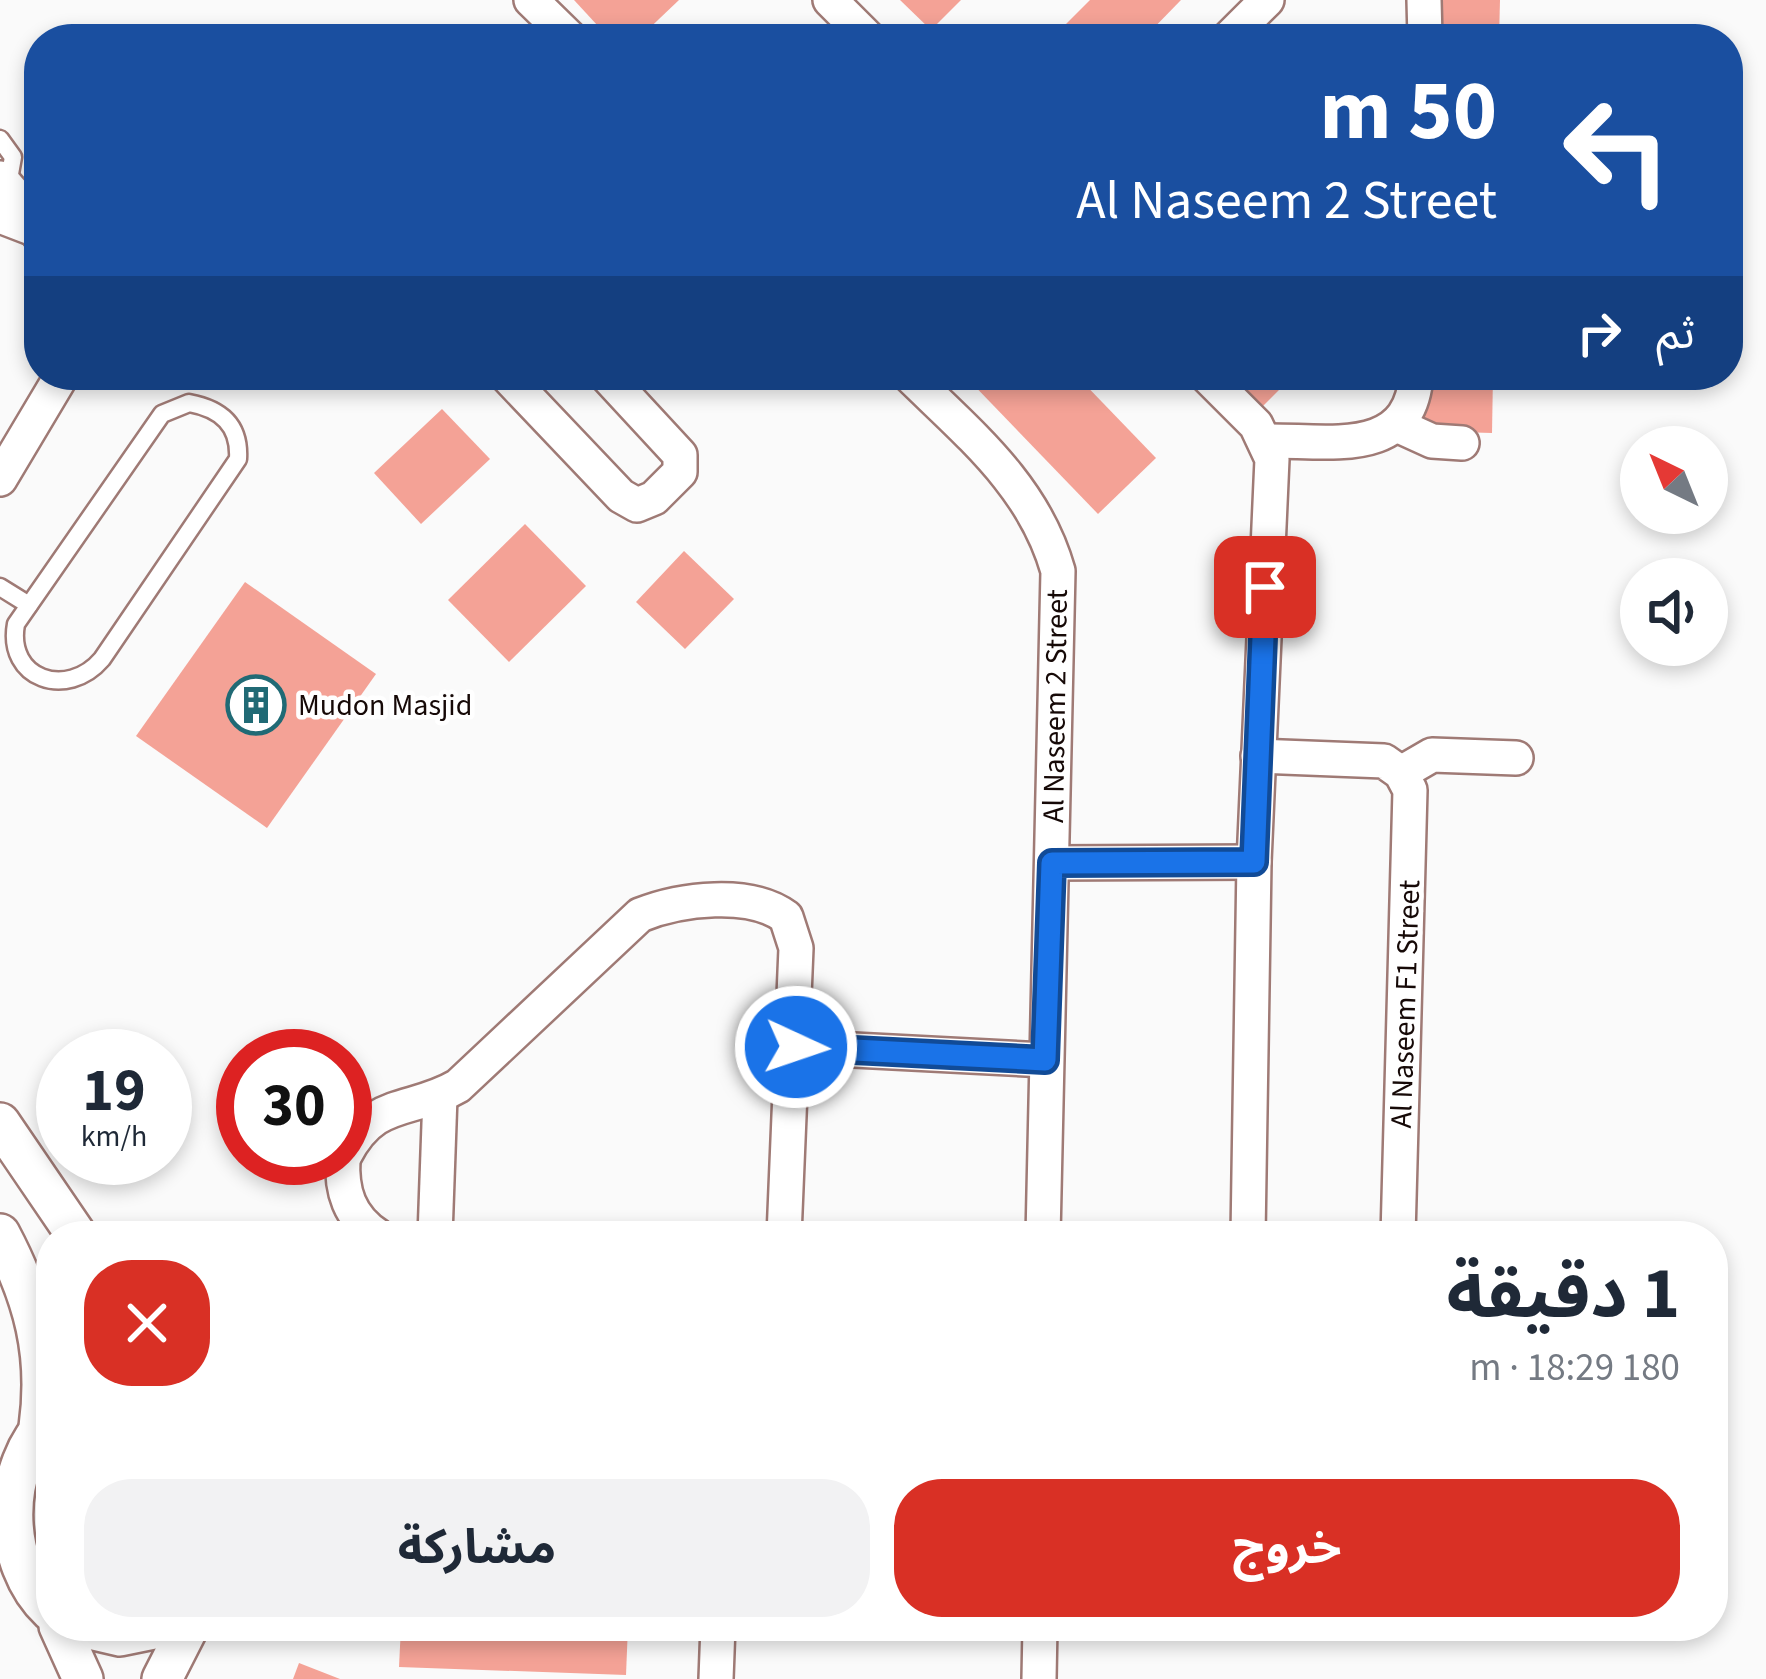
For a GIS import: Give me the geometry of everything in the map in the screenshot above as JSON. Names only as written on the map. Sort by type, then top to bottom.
[{"type":"street","points":[[532,0],[556,24]]},
{"type":"street","points":[[830,0],[854,24]]},
{"type":"street","points":[[1243,24],[1267,0]]},
{"type":"street","points":[[0,479],[53,390]]},
{"type":"street","points":[[520,390],[621,496],[637,505],[646,503],[680,472],[680,455],[620,390]]},
{"type":"street","name":"Al Naseem 2 Street","points":[[924,390],[1014,480],[1046,530],[1058,571],[1043,1221]]},
{"type":"street","points":[[1220,390],[1266,441],[1272,459],[1254,862],[1248,1221]]},
{"type":"street","points":[[1399,427],[1412,409],[1414,390]]},
{"type":"street","points":[[1266,441],[1357,439],[1399,427],[1432,440],[1462,443]]},
{"type":"street","points":[[1258,756],[1384,761],[1401,773],[1432,755],[1516,758]]},
{"type":"street","name":"Al Naseem F1 Street","points":[[1398,1221],[1410,790],[1401,773]]},
{"type":"street","points":[[1052,863],[1254,862]]},
{"type":"street","points":[[372,1119],[389,1108],[440,1096],[471,1075],[640,915],[666,904],[754,902],[772,906],[786,917],[796,948],[796,1047],[785,1221]]},
{"type":"street","points":[[796,1047],[1045,1060]]},
{"type":"street","points":[[436,1221],[440,1096]]},
{"type":"street","points":[[0,1123],[67,1221]]},
{"type":"street","points":[[344,1185],[344,1196],[360,1221]]},
{"type":"street","points":[[0,1234],[26,1283],[36,1321]]},
{"type":"street","points":[[36,1432],[22,1448],[3,1500],[5,1555],[36,1592]]},
{"type":"street","points":[[67,1641],[83,1679]]},
{"type":"street","points":[[162,1679],[181,1641]]},
{"type":"street","points":[[716,1679],[717,1641]]},
{"type":"street","points":[[1039,1679],[1040,1641]]},
{"type":"lane","points":[[0,139],[13,157],[2,193]]},
{"type":"lane","points":[[189,403],[231,423],[239,440],[230,475],[88,675],[69,683],[49,681],[31,670],[13,640],[8,619],[29,605],[162,414],[189,403]]},
{"type":"lane","points":[[0,587],[29,605]]},
{"type":"building","points":[[574,0],[679,0],[654,24],[596,24]]},
{"type":"building","points":[[900,0],[961,0],[937,24],[925,24]]},
{"type":"building","points":[[1090,0],[1181,0],[1158,24],[1066,24]]},
{"type":"building","points":[[1431,0],[1500,0],[1499,24],[1430,24]]},
{"type":"building","points":[[978,390],[1090,390],[1156,458],[1098,514]]},
{"type":"building","points":[[1234,390],[1279,390],[1256,413]]},
{"type":"building","points":[[1423,390],[1493,390],[1492,433],[1422,431]]},
{"type":"building","points":[[442,409],[490,459],[421,524],[374,473]]},
{"type":"building","points":[[525,524],[586,586],[509,662],[448,600]]},
{"type":"building","points":[[684,551],[734,599],[685,649],[636,602]]},
{"type":"building","name":"Mudon Masjid","points":[[245,582],[376,674],[267,828],[136,736]]},
{"type":"building","points":[[400,1641],[627,1641],[626,1675],[399,1667]]},
{"type":"building","points":[[299,1663],[340,1679],[293,1679]]},
{"type":"place","name":"Mudon Masjid","points":[[256,705]]},
{"type":"route","points":[[796,1047],[1045,1060],[1052,863],[1254,862],[1265,587]]}]
